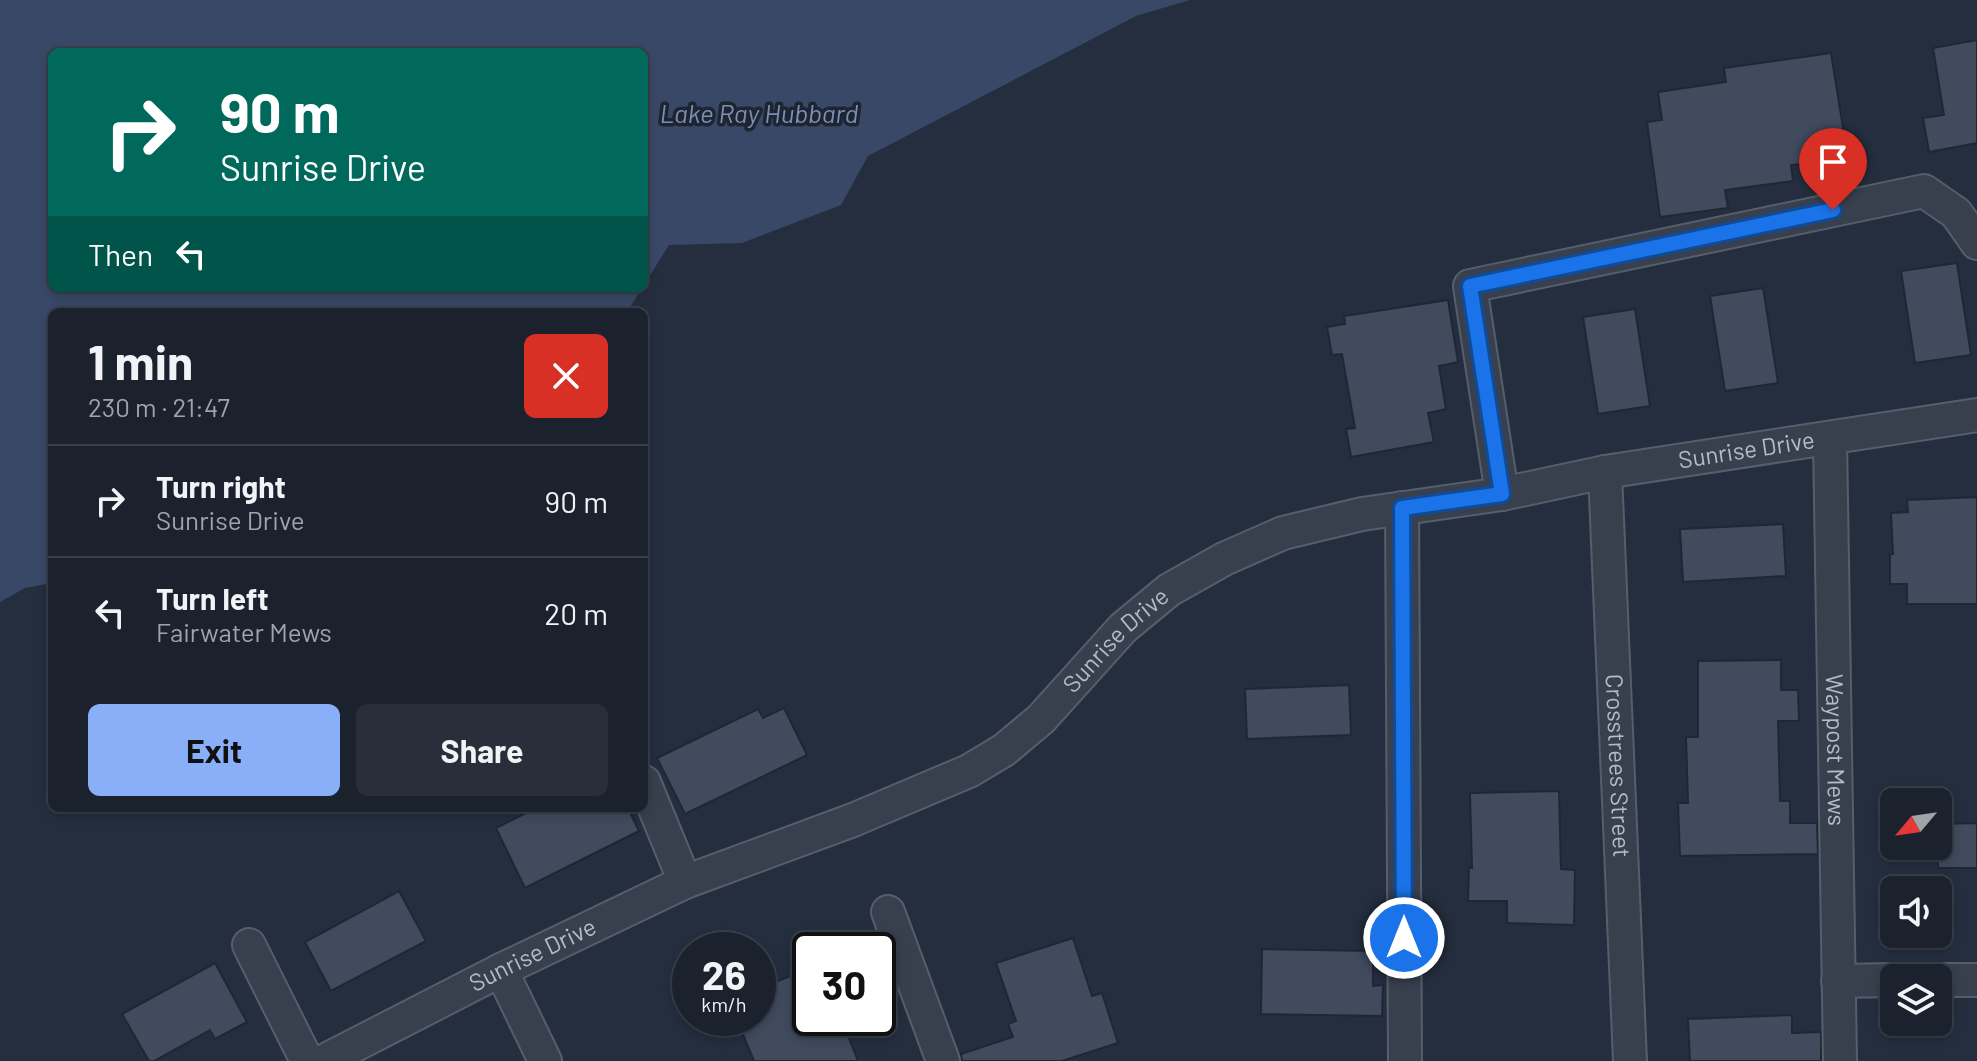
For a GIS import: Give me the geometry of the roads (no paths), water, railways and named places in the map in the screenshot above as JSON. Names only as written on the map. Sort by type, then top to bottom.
[{"type":"street","points":[[1502,494],[1470,286],[1924,191],[1956,213],[1977,243]]},
{"type":"street","name":"Sunrise Drive","points":[[324,1061],[501,970],[685,882],[853,820],[969,771],[1004,750],[1041,719],[1123,628],[1169,590],[1224,559],[1283,533],[1362,514],[1502,494],[1605,472],[1977,415]]},
{"type":"street","name":"Waypost Mews","points":[[1830,438],[1840,1061]]},
{"type":"street","name":"Crosstrees Street","points":[[1605,472],[1630,1061]]},
{"type":"street","points":[[1402,508],[1405,1061]]},
{"type":"street","points":[[648,792],[685,882]]},
{"type":"street","points":[[888,912],[943,1061]]},
{"type":"street","points":[[249,945],[307,1061]]},
{"type":"street","points":[[501,970],[545,1061]]},
{"type":"street","points":[[1838,981],[1880,980]]},
{"type":"street","points":[[1952,980],[1977,980]]},
{"type":"water","name":"Lake Ray Hubbard","points":[[0,0],[1190,0],[1136,16],[868,156],[841,205],[742,243],[669,245],[648,279],[648,48],[48,48],[48,292],[640,292],[630,308],[48,308],[48,584],[25,588],[0,602]]}]
